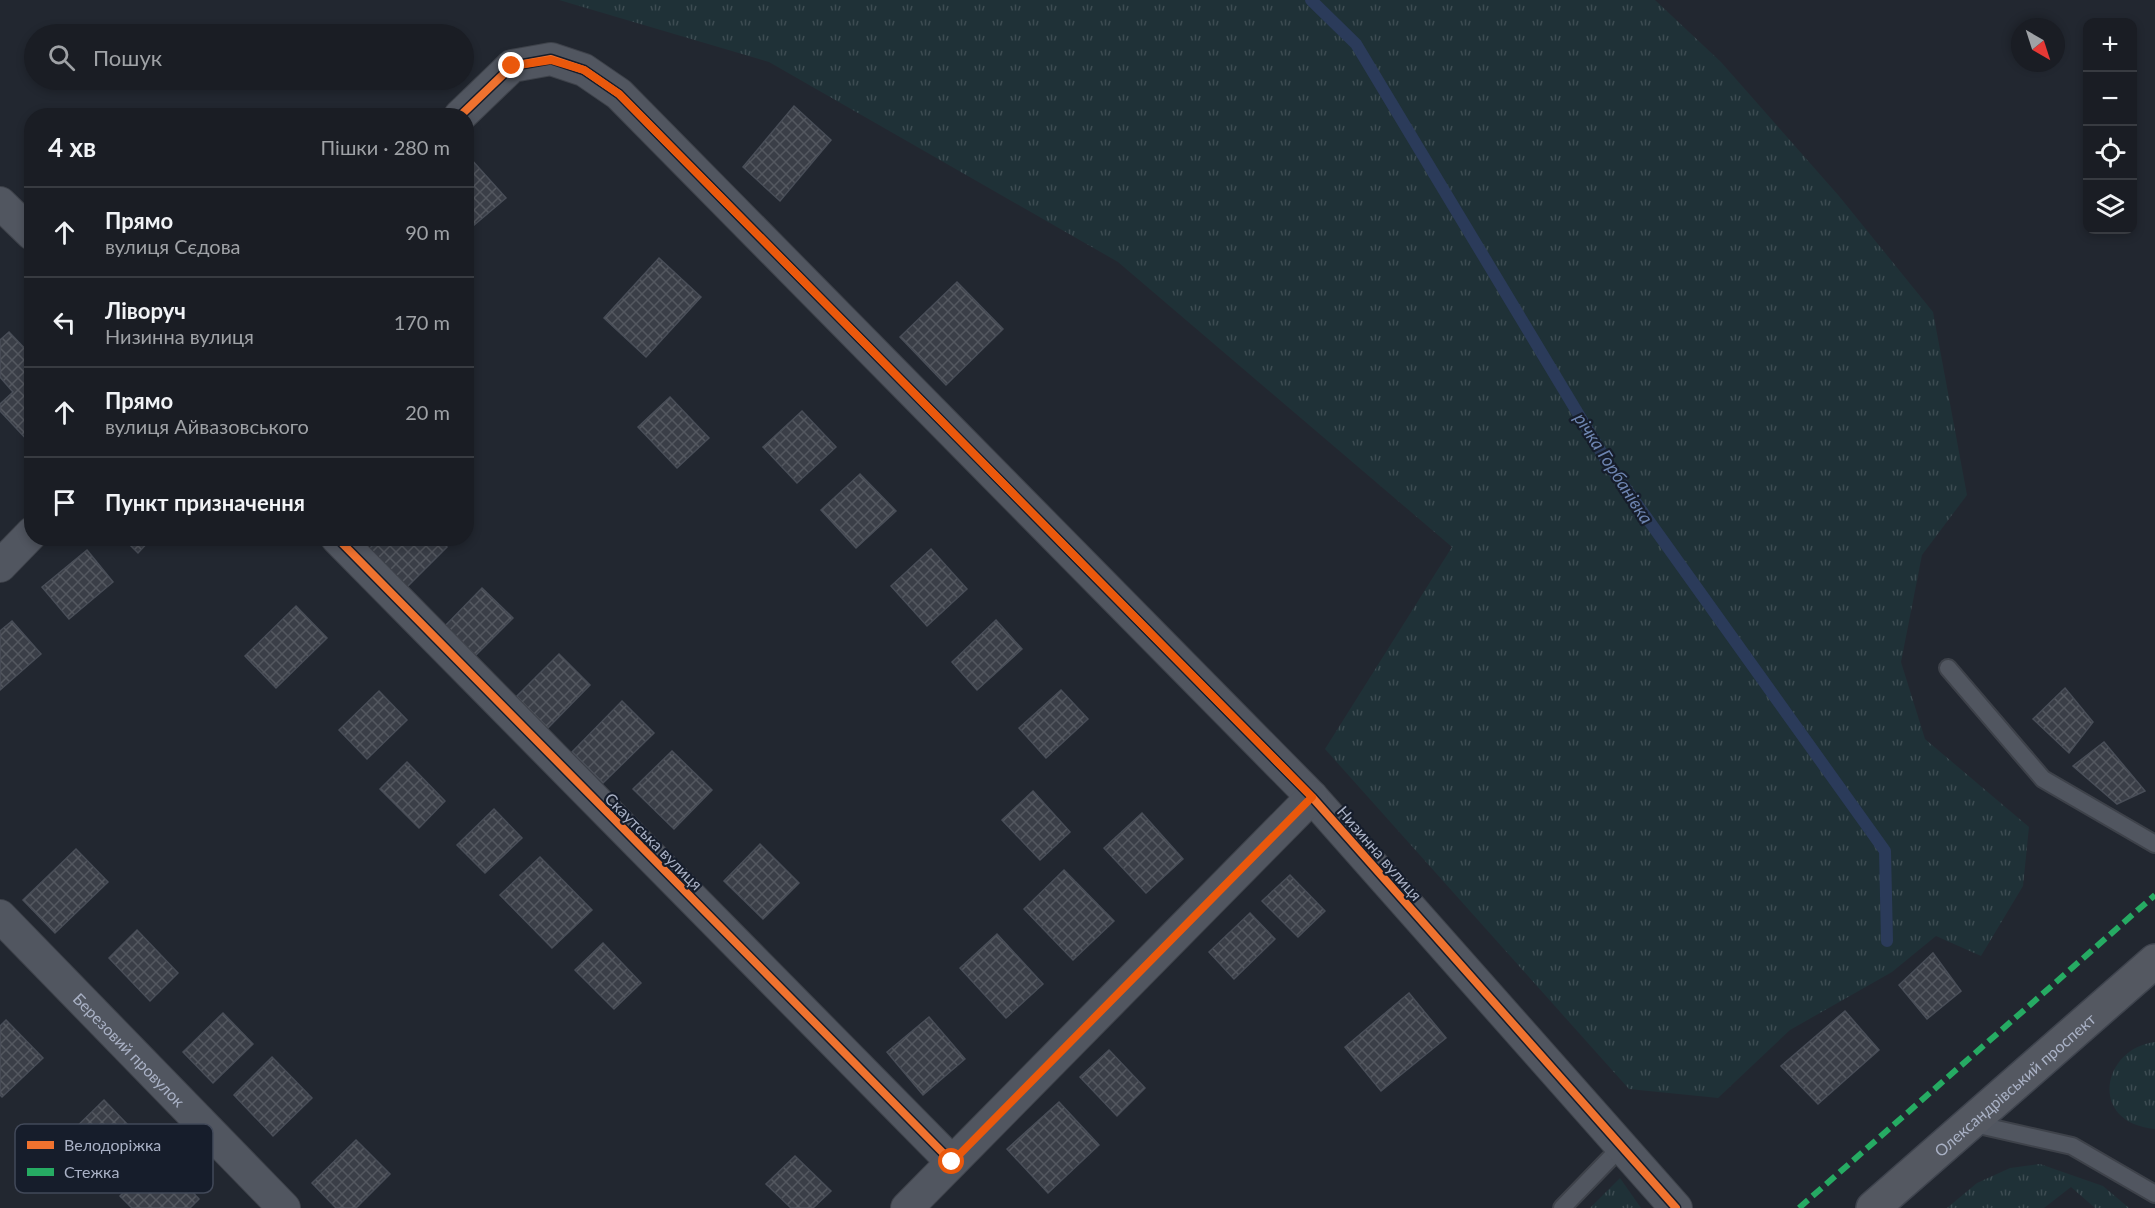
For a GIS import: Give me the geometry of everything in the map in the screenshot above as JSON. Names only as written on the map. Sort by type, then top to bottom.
[{"type":"main road","name":"Олександрівський проспект","points":[[1874,1208],[1969,1122],[2155,961]]},
{"type":"street","name":"Низинна вулиця","points":[[468,108],[512,66],[551,60],[584,70],[619,94],[1312,797],[1673,1207]]},
{"type":"street","points":[[0,203],[24,226]]},
{"type":"street","points":[[0,566],[24,542]]},
{"type":"street","name":"Скаутська вулиця","points":[[344,546],[952,1162]]},
{"type":"street","points":[[907,1208],[1312,797]]},
{"type":"street","name":"Березовий провулок","points":[[0,916],[202,1124]]},
{"type":"street","name":"Березовий провулок","points":[[213,1135],[284,1208]]},
{"type":"lane","points":[[1948,668],[2043,778],[2155,844]]},
{"type":"lane","points":[[1969,1122],[2073,1146],[2155,1194]]},
{"type":"lane","points":[[1562,1208],[1621,1147]]},
{"type":"green space","points":[[559,0],[1655,0],[1721,62],[1839,196],[1933,312],[1967,495],[1922,555],[1901,662],[1925,739],[2029,827],[2023,886],[1981,956],[1936,936],[1892,972],[1790,1030],[1718,1098],[1629,1089],[1325,749],[1452,547],[1118,262],[769,62]]},
{"type":"green space","points":[[2155,1042],[2155,1129],[2133,1124],[2119,1114],[2111,1100],[2110,1086],[2114,1071],[2123,1057],[2137,1047]]},
{"type":"green space","points":[[2040,1164],[2103,1186],[2129,1208],[2095,1208],[2071,1187],[2044,1208],[1947,1208],[1977,1183],[2010,1168]]},
{"type":"green space","points":[[1620,1178],[1641,1208],[1590,1208]]},
{"type":"building","points":[[794,106],[831,140],[780,201],[743,167]]},
{"type":"building","points":[[474,162],[506,198],[474,225]]},
{"type":"building","points":[[659,258],[701,297],[646,357],[604,318]]},
{"type":"building","points":[[957,282],[1003,329],[946,385],[900,337]]},
{"type":"building","points":[[9,332],[24,348],[24,436],[0,411],[0,404],[13,392],[0,377],[0,340]]},
{"type":"building","points":[[670,397],[709,438],[677,468],[638,427]]},
{"type":"building","points":[[802,411],[836,447],[797,483],[763,447]]},
{"type":"building","points":[[860,474],[896,511],[856,548],[821,510]]},
{"type":"building","points":[[131,546],[145,546],[138,553]]},
{"type":"building","points":[[372,546],[447,547],[404,590],[366,552]]},
{"type":"building","points":[[931,549],[967,589],[927,626],[891,586]]},
{"type":"building","points":[[87,550],[113,582],[69,619],[42,587]]},
{"type":"building","points":[[482,588],[513,618],[475,656],[445,626]]},
{"type":"building","points":[[296,606],[327,638],[276,688],[245,656]]},
{"type":"building","points":[[996,620],[1022,649],[977,690],[952,662]]},
{"type":"building","points":[[12,621],[41,654],[0,690],[0,631]]},
{"type":"building","points":[[559,654],[590,685],[547,729],[515,698]]},
{"type":"building","points":[[2065,688],[2093,722],[2069,753],[2033,719]]},
{"type":"building","points":[[1061,690],[1088,719],[1046,758],[1019,728]]},
{"type":"building","points":[[379,691],[407,720],[367,759],[339,730]]},
{"type":"building","points":[[622,701],[654,733],[603,783],[572,752]]},
{"type":"building","points":[[2104,742],[2145,791],[2117,804],[2073,766]]},
{"type":"building","points":[[672,751],[712,790],[674,829],[633,789]]},
{"type":"building","points":[[407,762],[445,801],[419,828],[380,789]]},
{"type":"building","points":[[1033,791],[1070,832],[1040,860],[1002,820]]},
{"type":"building","points":[[494,809],[522,838],[485,873],[457,845]]},
{"type":"building","points":[[1142,813],[1183,859],[1146,893],[1104,848]]},
{"type":"building","points":[[760,844],[799,883],[763,919],[724,881]]},
{"type":"building","points":[[76,849],[108,882],[55,933],[23,900]]},
{"type":"building","points":[[540,857],[592,910],[552,948],[500,895]]},
{"type":"building","points":[[1064,870],[1114,921],[1073,960],[1024,909]]},
{"type":"building","points":[[1290,875],[1325,911],[1298,937],[1262,901]]},
{"type":"building","points":[[1250,913],[1275,939],[1234,979],[1209,952]]},
{"type":"building","points":[[137,930],[178,973],[150,1001],[109,958]]},
{"type":"building","points":[[997,934],[1043,984],[1006,1018],[960,968]]},
{"type":"building","points":[[603,943],[641,983],[614,1009],[575,970]]},
{"type":"building","points":[[1933,953],[1961,991],[1927,1019],[1899,985]]},
{"type":"building","points":[[1409,993],[1446,1038],[1381,1091],[1345,1047]]},
{"type":"building","points":[[1845,1011],[1879,1050],[1818,1104],[1781,1066]]},
{"type":"building","points":[[223,1013],[253,1044],[213,1083],[183,1052]]},
{"type":"building","points":[[929,1017],[965,1059],[923,1095],[887,1052]]},
{"type":"building","points":[[6,1020],[43,1058],[2,1097],[0,1095],[0,1026]]},
{"type":"building","points":[[1109,1050],[1145,1088],[1117,1116],[1080,1077]]},
{"type":"building","points":[[272,1057],[312,1098],[273,1136],[234,1095]]},
{"type":"building","points":[[104,1100],[127,1124],[79,1124]]},
{"type":"building","points":[[1059,1102],[1099,1145],[1048,1193],[1007,1149]]},
{"type":"building","points":[[356,1140],[390,1174],[356,1208],[336,1208],[312,1183]]},
{"type":"building","points":[[795,1156],[831,1191],[813,1208],[791,1208],[766,1184]]},
{"type":"building","points":[[123,1193],[193,1193],[199,1199],[190,1208],[132,1208],[120,1196]]},
{"type":"waterway","name":"річка Горбанівка","points":[[1311,0],[1356,44],[1609,465],[1885,851],[1887,941]]},
{"type":"marked path","points":[[1799,1208],[2155,895]]},
{"type":"cycle path","points":[[468,108],[512,66],[551,59],[584,70],[619,94],[1312,797],[1676,1208]]},
{"type":"cycle path","points":[[345,546],[952,1162]]},
{"type":"route","points":[[512,66],[551,60],[584,70],[619,94],[1312,797],[952,1162]]}]
